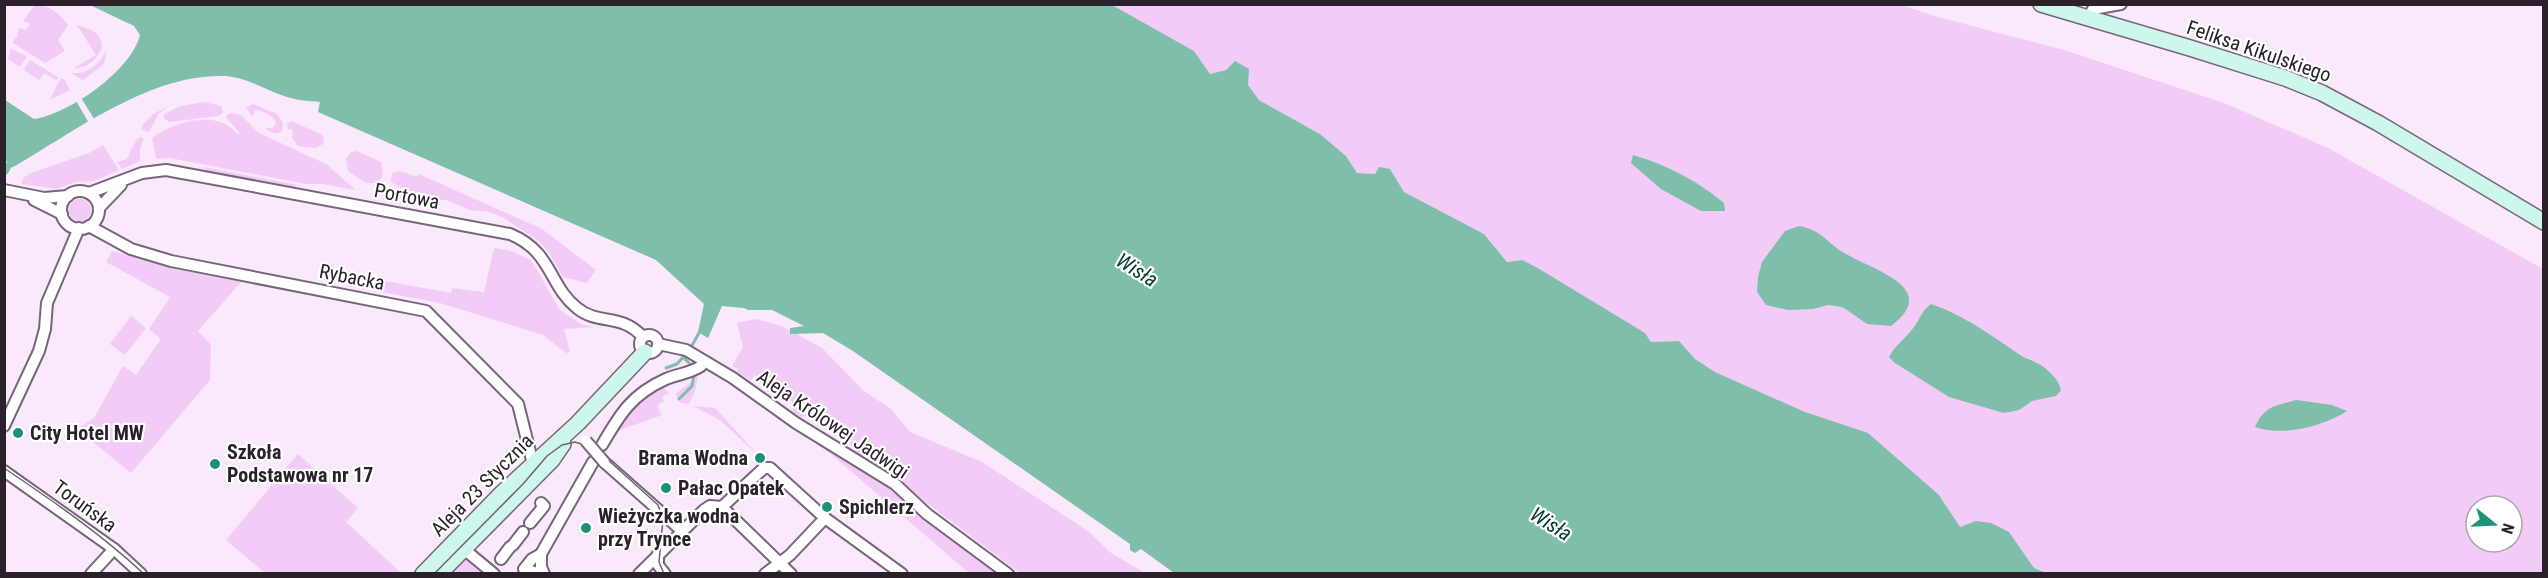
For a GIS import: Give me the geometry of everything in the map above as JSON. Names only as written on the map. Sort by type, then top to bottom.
[{"type":"main road","name":"Feliksa Kikulskiego","points":[[2042,4],[2285,78],[2322,93],[2378,123],[2544,222]]},
{"type":"main road","name":"Aleja 23 Stycznia","points":[[439,573],[459,545],[532,464],[572,429],[649,345]]},
{"type":"main road","name":"Aleja 23 Stycznia","points":[[423,573],[459,545],[552,460],[572,429]]},
{"type":"street","points":[[2089,17],[2093,9],[2121,4]]},
{"type":"street","name":"Portowa","points":[[89,194],[147,172],[166,170],[510,234],[524,241],[542,257],[568,298],[578,309],[594,317],[627,324],[649,345]]},
{"type":"street","name":"Portowa","points":[[99,208],[101,203],[125,181]]},
{"type":"street","points":[[4,426],[39,351],[45,329],[47,303],[84,227],[97,218],[99,208],[95,198],[78,191],[68,196],[52,198],[14,192]]},
{"type":"street","points":[[14,192],[62,214],[70,226],[84,227]]},
{"type":"street","points":[[62,214],[62,204],[68,196]]},
{"type":"street","name":"Rybacka","points":[[84,227],[131,249],[171,261],[426,311],[518,404],[532,464]]},
{"type":"street","name":"Aleja Królowej Jadwigi","points":[[649,345],[686,350],[700,361],[733,378],[796,423],[895,484],[927,514],[1008,573]]},
{"type":"street","points":[[602,445],[620,415],[638,395],[700,361]]},
{"type":"street","points":[[572,429],[586,441],[598,462],[681,530]]},
{"type":"street","points":[[543,573],[522,568],[541,554],[598,462]]},
{"type":"street","points":[[722,507],[766,468],[775,472],[825,519],[902,573]]},
{"type":"street","name":"Toruńska","points":[[4,471],[114,549],[141,573]]},
{"type":"street","points":[[459,545],[494,567],[543,506],[541,503]]},
{"type":"street","points":[[639,573],[681,530],[710,506],[722,507],[791,573]]},
{"type":"street","points":[[765,573],[790,555],[825,519]]},
{"type":"street","points":[[91,573],[114,549]]},
{"type":"street","points":[[541,554],[543,573]]},
{"type":"street","points":[[658,554],[658,566],[665,573]]},
{"type":"street","points":[[880,573],[889,565]]},
{"type":"shaded area","points":[[33,5],[53,10],[68,25],[58,40],[65,51],[45,63],[13,43],[15,37],[19,36],[17,34],[19,28],[26,30],[30,24],[23,21]]},
{"type":"shaded area","points":[[1112,5],[1901,5],[2064,50],[2224,103],[2328,148],[2543,269],[2543,573],[2046,573],[2034,568],[2009,532],[1960,527],[1939,495],[1805,412],[1715,372],[1695,359],[1679,341],[1651,342],[1522,260],[1507,262],[1484,234],[1404,192],[1390,169],[1375,174],[1357,173],[1346,156],[1320,134],[1259,100],[1248,85],[1226,70],[1210,74],[1194,51]]},
{"type":"shaded area","points":[[77,25],[96,33],[102,46],[92,62],[83,67],[74,68],[96,55]]},
{"type":"shaded area","points":[[11,48],[27,57],[20,67],[8,59]]},
{"type":"shaded area","points":[[107,49],[104,64],[83,80],[71,73],[82,72],[92,67]]},
{"type":"shaded area","points":[[30,60],[58,77],[56,80],[44,73],[39,80],[24,70]]},
{"type":"shaded area","points":[[60,79],[64,79],[70,90],[50,100]]},
{"type":"shaded area","points":[[204,102],[221,106],[223,113],[218,116],[170,122],[164,119],[164,114],[181,106]]},
{"type":"shaded area","points":[[253,104],[277,114],[283,123],[282,131],[275,133],[265,128],[273,128],[276,123],[265,112],[255,110],[253,117],[246,108]]},
{"type":"shaded area","points":[[169,106],[159,113],[149,132],[142,130],[142,126],[153,114]]},
{"type":"shaded area","points":[[230,113],[241,115],[259,133],[326,164],[356,190],[323,184],[306,184],[170,158],[156,159],[152,138],[183,123],[195,120],[219,121],[241,135],[226,117]]},
{"type":"shaded area","points":[[291,121],[323,135],[324,143],[316,148],[298,146],[292,138],[293,130],[288,129],[287,124]]},
{"type":"shaded area","points":[[140,137],[144,139],[140,149],[140,161],[122,169],[117,162],[127,159],[136,140]]},
{"type":"shaded area","points":[[103,145],[119,170],[94,181],[75,182],[56,189],[21,184],[23,178],[31,173],[89,153]]},
{"type":"shaded area","points":[[357,151],[381,162],[383,175],[377,183],[366,183],[348,171],[346,159],[350,153]]},
{"type":"shaded area","points":[[203,167],[298,185],[291,188],[207,172]]},
{"type":"shaded area","points":[[400,171],[417,177],[419,174],[542,229],[596,270],[587,283],[563,277],[539,241],[504,218],[489,212],[470,210],[446,200],[430,200],[411,193],[391,182],[392,173]]},
{"type":"shaded area","points":[[80,199],[88,202],[91,210],[88,218],[80,221],[72,218],[69,210],[72,202]]},
{"type":"shaded area","points":[[494,248],[511,251],[531,260],[560,310],[581,324],[594,327],[564,329],[570,352],[566,353],[543,335],[440,303],[361,288],[363,277],[451,293],[452,288],[484,292]]},
{"type":"shaded area","points":[[112,251],[171,268],[241,282],[198,331],[211,345],[210,380],[131,473],[77,429],[94,418],[123,366],[136,375],[161,339],[149,329],[170,297],[106,262]]},
{"type":"shaded area","points":[[131,316],[146,328],[125,355],[110,344]]},
{"type":"shaded area","points":[[756,319],[782,326],[822,348],[864,391],[891,409],[910,432],[982,462],[1088,531],[1111,553],[1145,573],[1020,573],[904,486],[852,454],[855,448],[804,415],[802,418],[791,410],[795,404],[755,375],[751,380],[737,372],[738,369],[732,366],[743,347],[737,323]]},
{"type":"shaded area","points":[[698,374],[696,388],[689,404],[681,403],[675,394],[692,381],[692,375]]},
{"type":"shaded area","points":[[660,385],[669,393],[662,397],[664,401],[657,406],[662,415],[617,431],[614,429],[628,410]]},
{"type":"shaded area","points":[[693,406],[715,408],[757,454],[720,420]]},
{"type":"shaded area","points":[[798,430],[886,482],[1001,573],[969,573],[831,454]]},
{"type":"shaded area","points":[[298,454],[358,508],[346,522],[401,573],[265,573],[226,540]]},
{"type":"shaded area","points":[[460,556],[481,573],[443,574]]},
{"type":"water","name":"Wisła","points":[[90,5],[1112,5],[1194,51],[1210,74],[1226,70],[1235,61],[1249,69],[1248,85],[1259,100],[1320,134],[1346,156],[1357,173],[1375,174],[1379,167],[1390,169],[1404,192],[1484,234],[1507,262],[1522,260],[1536,267],[1645,333],[1651,342],[1679,341],[1695,359],[1715,372],[1805,412],[1868,433],[1939,495],[1960,527],[1976,521],[1991,523],[2009,532],[2034,568],[2046,573],[1174,573],[1141,549],[1135,553],[1130,550],[1130,544],[853,351],[823,333],[790,334],[790,328],[804,326],[772,310],[748,310],[722,306],[708,338],[698,332],[704,304],[656,260],[318,112],[320,102],[288,97],[232,77],[197,78],[169,84],[142,94],[89,121],[15,166],[5,168],[7,161],[4,160],[5,100],[34,119],[64,109],[97,89],[125,63],[134,49],[140,35],[134,26]]},
{"type":"water","points":[[1633,155],[1658,163],[1692,180],[1724,203],[1725,211],[1701,211],[1661,189],[1631,163]]},
{"type":"water","points":[[1799,226],[1814,231],[1840,250],[1898,282],[1906,291],[1909,301],[1905,313],[1891,326],[1867,324],[1844,308],[1837,306],[1788,310],[1766,305],[1757,292],[1762,262],[1785,231]]},
{"type":"water","points":[[1931,304],[1966,320],[2020,355],[2042,366],[2055,378],[2061,390],[2056,396],[2032,401],[2019,410],[2004,413],[1949,397],[1895,363],[1889,357],[1891,353]]},
{"type":"water","points":[[2296,400],[2332,405],[2347,411],[2327,421],[2303,428],[2278,431],[2255,427],[2267,410]]},
{"type":"pier","points":[[80,96],[96,122],[90,125],[75,99]]},
{"type":"waterway","points":[[690,349],[699,333]]},
{"type":"waterway","points":[[666,368],[677,364],[686,354]]},
{"type":"waterway","points":[[683,357],[692,366]]},
{"type":"waterway","points":[[679,399],[692,386],[694,375]]},
{"type":"tram line","points":[[434,574],[523,484],[547,456],[562,445],[575,442],[596,449],[658,505],[663,519],[659,562],[664,574]]},
{"type":"tram line","points":[[4,468],[94,532],[144,574]]},
{"type":"place","name":"City Hotel MW","points":[[18,433]]},
{"type":"place","name":"Brama Wodna","points":[[760,458]]},
{"type":"place","name":"Szkoła Podstawowa nr 17","points":[[215,464]]},
{"type":"place","name":"Pałac Opatek","points":[[666,488]]},
{"type":"place","name":"Spichlerz","points":[[827,507]]},
{"type":"place","name":"Wieżyczka wodna przy Trynce","points":[[586,528]]}]
